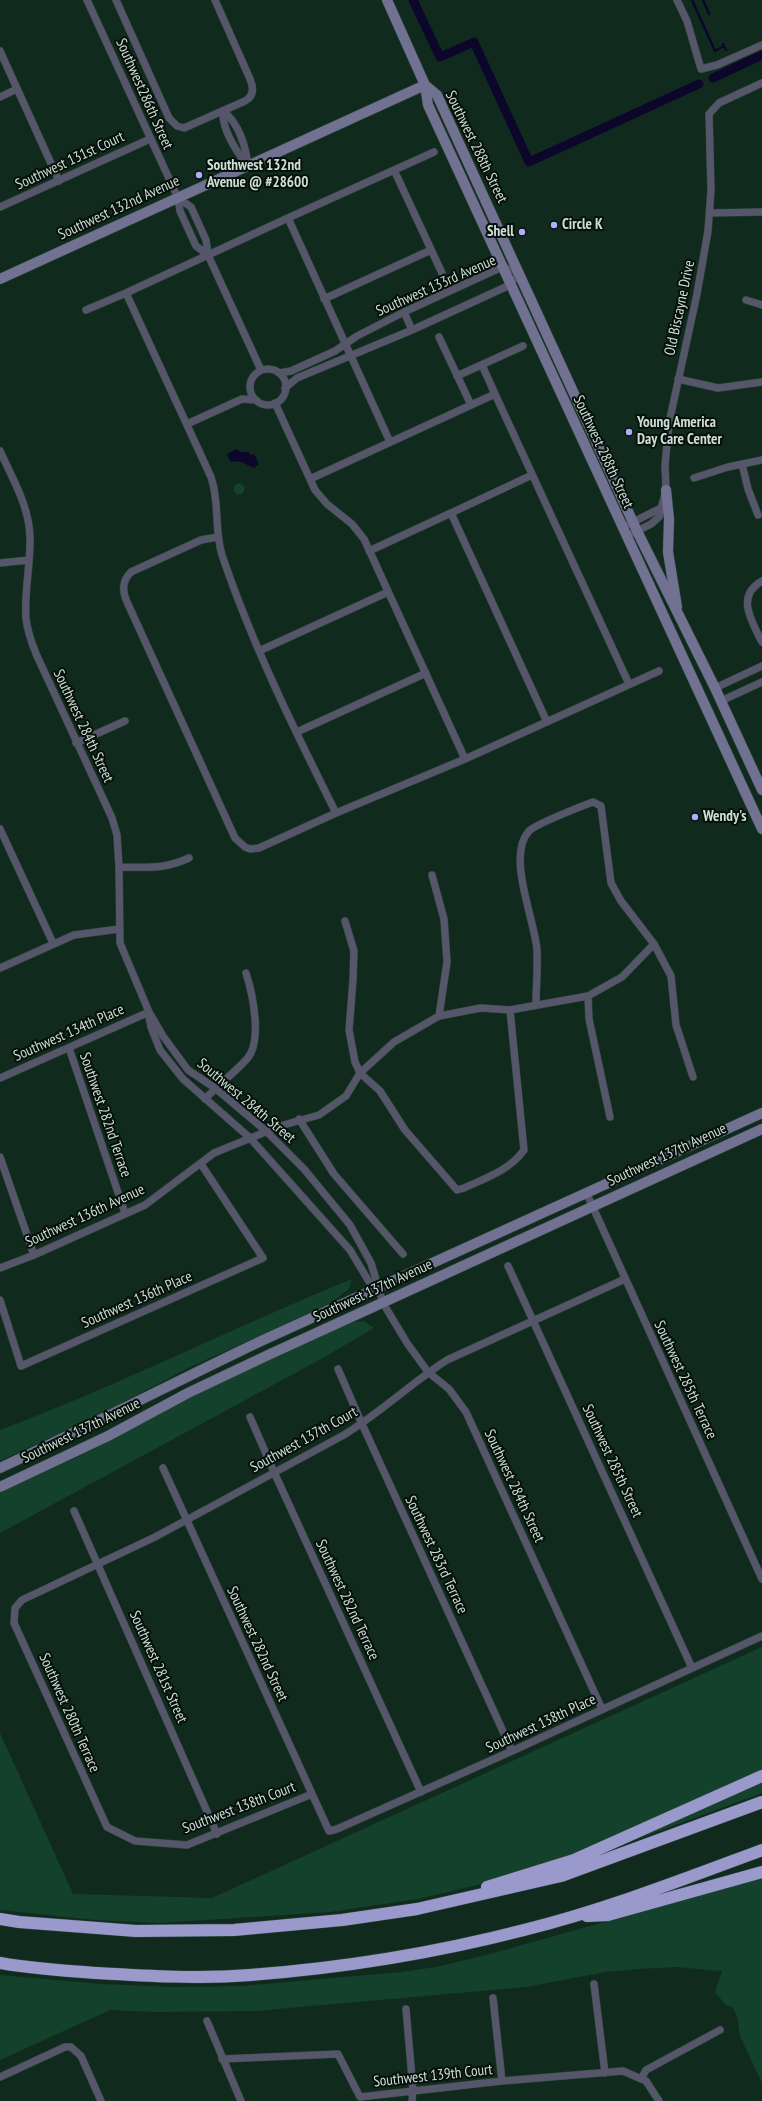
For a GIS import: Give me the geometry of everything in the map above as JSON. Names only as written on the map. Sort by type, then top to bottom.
[{"type":"highway","points":[[450,1903],[482,1889],[574,1860],[762,1776]]},
{"type":"highway","points":[[0,1919],[19,1922],[136,1931],[234,1930],[342,1920],[450,1903],[561,1876],[762,1802]]},
{"type":"highway","points":[[0,1964],[29,1968],[149,1976],[249,1975],[357,1963],[449,1948],[571,1917],[762,1850]]},
{"type":"highway","points":[[571,1917],[608,1915],[762,1872]]},
{"type":"main road","name":"Southwest 288th Street","points":[[387,0],[425,85],[426,101],[623,532],[762,829]]},
{"type":"main road","name":"Southwest 288th Street","points":[[425,85],[438,95],[635,526],[678,616],[715,688],[762,790]]},
{"type":"main road","name":"Southwest 132nd Avenue","points":[[0,279],[425,85]]},
{"type":"main road","points":[[576,429],[588,423]]},
{"type":"main road","points":[[666,490],[669,519],[668,552],[678,616]]},
{"type":"main road","name":"Southwest 137th Avenue","points":[[0,1468],[101,1421],[179,1380],[586,1192],[762,1113]]},
{"type":"main road","points":[[743,1122],[749,1135]]},
{"type":"main road","name":"Southwest 137th Avenue","points":[[0,1487],[108,1436],[188,1393],[762,1129]]},
{"type":"street","name":"Southwest286th Street","points":[[87,0],[178,198]]},
{"type":"street","points":[[116,0],[172,123],[184,128],[249,98],[253,86],[214,0]]},
{"type":"street","points":[[677,0],[687,21],[701,69],[717,65],[762,45]]},
{"type":"street","points":[[0,51],[59,181]]},
{"type":"street","name":"Old Biscayne Drive","points":[[623,532],[635,526],[656,520],[663,507],[666,490],[665,470],[667,435],[678,379],[698,294],[710,213],[709,114],[719,103],[761,85]]},
{"type":"street","points":[[0,97],[17,89]]},
{"type":"street","points":[[223,111],[231,117],[246,149],[248,166]]},
{"type":"street","name":"Southwest 131st Court","points":[[0,207],[150,139]]},
{"type":"street","points":[[86,310],[434,152]]},
{"type":"street","points":[[394,170],[442,273]]},
{"type":"street","points":[[178,198],[180,211],[196,246],[208,255]]},
{"type":"street","points":[[178,198],[191,207],[206,240],[208,255],[261,370]]},
{"type":"street","points":[[710,213],[762,212]]},
{"type":"street","points":[[288,218],[390,442]]},
{"type":"street","points":[[324,299],[431,250]]},
{"type":"street","name":"Southwest 133rd Avenue","points":[[279,373],[293,370],[335,351],[404,312],[502,267],[519,272],[510,285],[412,330],[297,378],[285,388]]},
{"type":"street","points":[[126,293],[214,485],[217,504],[218,538],[259,651],[336,813]]},
{"type":"street","points":[[746,300],[762,305]]},
{"type":"street","points":[[404,312],[412,330]]},
{"type":"street","points":[[439,337],[471,405]]},
{"type":"street","points":[[457,376],[523,346]]},
{"type":"street","points":[[482,365],[629,684]]},
{"type":"street","points":[[187,424],[242,399],[256,400],[267,404],[275,403],[282,397],[285,382],[279,373],[270,369],[261,370],[253,377],[250,387],[242,399]]},
{"type":"street","points":[[678,379],[718,388],[762,382]]},
{"type":"street","points":[[250,387],[256,400]]},
{"type":"street","points":[[310,479],[495,394]]},
{"type":"street","points":[[275,403],[320,498],[358,531],[369,550],[465,759]]},
{"type":"street","name":"Southwest 284th Street","points":[[0,451],[25,505],[30,542],[26,618],[29,636],[76,743],[112,818],[116,835],[119,867],[119,929],[122,948],[149,1012],[162,1036],[188,1070],[215,1088],[266,1131],[304,1169],[350,1225],[371,1263],[383,1303],[407,1343],[428,1372],[449,1389],[466,1412],[602,1709]]},
{"type":"street","points":[[694,478],[742,464],[762,460]]},
{"type":"street","points":[[742,464],[748,489],[758,515]]},
{"type":"street","points":[[369,550],[532,475]]},
{"type":"street","points":[[451,513],[547,722]]},
{"type":"street","points":[[218,538],[201,540],[131,572],[124,581],[123,587],[127,602],[235,838],[240,844],[250,849],[259,848],[336,813],[465,759],[659,671]]},
{"type":"street","points":[[0,563],[29,560]]},
{"type":"street","points":[[762,581],[750,590],[747,600],[748,608],[762,642]]},
{"type":"street","points":[[259,651],[388,592]]},
{"type":"street","points":[[715,688],[762,666]]},
{"type":"street","points":[[297,732],[426,673]]},
{"type":"street","points":[[721,701],[762,682]]},
{"type":"street","points":[[76,743],[125,721]]},
{"type":"street","points":[[536,1005],[537,949],[520,867],[522,844],[530,831],[579,806],[593,802],[601,806],[611,884],[621,901],[654,944],[671,976],[676,1025],[693,1077]]},
{"type":"street","points":[[0,829],[53,943]]},
{"type":"street","points":[[119,867],[160,868],[171,866],[189,858]]},
{"type":"street","points":[[432,875],[444,919],[447,962],[439,1016]]},
{"type":"street","points":[[345,921],[354,952],[354,980],[349,1030],[355,1062],[360,1073],[380,1091],[405,1130],[457,1190],[506,1168],[517,1160],[524,1150],[510,1010]]},
{"type":"street","points":[[0,968],[53,943],[74,935],[119,929]]},
{"type":"street","name":"Southwest 136th Avenue","points":[[0,1268],[34,1255],[145,1205],[214,1153],[299,1119],[319,1115],[346,1096],[360,1073],[394,1042],[439,1016],[480,1008],[510,1010],[588,996],[622,977],[654,944]]},
{"type":"street","points":[[205,1099],[247,1059],[254,1048],[253,997],[246,973]]},
{"type":"street","points":[[588,996],[589,1019],[610,1117]]},
{"type":"street","name":"Southwest 284th Street","points":[[149,1012],[151,1027],[160,1050],[183,1079],[250,1138],[350,1250],[371,1285],[378,1288]]},
{"type":"street","name":"Southwest 134th Place","points":[[0,1078],[149,1012]]},
{"type":"street","name":"Southwest 282nd Terrace","points":[[69,1048],[125,1213]]},
{"type":"street","points":[[299,1119],[334,1174],[403,1254]]},
{"type":"street","points":[[0,1157],[34,1255]]},
{"type":"street","name":"Southwest 136th Place","points":[[0,1300],[21,1366],[263,1258],[201,1164]]},
{"type":"street","name":"Southwest 285th Terrace","points":[[586,1192],[762,1578]]},
{"type":"street","name":"Southwest 285th Street","points":[[508,1266],[692,1668]]},
{"type":"street","name":"Southwest 137th Court","points":[[15,1608],[22,1600],[98,1565],[186,1520],[362,1424],[428,1372],[447,1360],[534,1322],[625,1279]]},
{"type":"street","name":"Southwest 283rd Terrace","points":[[338,1369],[512,1751]]},
{"type":"street","name":"Southwest 282nd Terrace","points":[[250,1417],[421,1792]]},
{"type":"street","name":"Southwest 282nd Street","points":[[163,1468],[329,1831]]},
{"type":"street","name":"Southwest 281st Street","points":[[74,1511],[217,1834]]},
{"type":"street","name":"Southwest 280th Terrace","points":[[15,1608],[14,1623],[107,1828]]},
{"type":"street","name":"Southwest 138th Place","points":[[329,1831],[337,1829],[421,1792],[762,1636]]},
{"type":"street","name":"Southwest 138th Court","points":[[107,1828],[135,1842],[187,1845],[312,1794]]},
{"type":"street","points":[[594,1984],[604,2073]]},
{"type":"street","points":[[493,1998],[502,2081]]},
{"type":"street","points":[[406,2009],[413,2090],[412,2101]]},
{"type":"street","points":[[207,2021],[241,2101]]},
{"type":"street","points":[[659,2101],[646,2081],[641,2079],[646,2070],[720,2030]]},
{"type":"street","points":[[0,2077],[65,2047],[71,2047],[80,2056],[102,2101]]},
{"type":"street","name":"Southwest 139th Court","points":[[222,2058],[338,2054],[358,2099],[413,2090],[624,2071],[641,2079]]},
{"type":"green space","points":[[237,484],[241,484],[243,485],[243,493],[237,494],[234,491],[234,487]]},
{"type":"green space","points":[[352,1279],[349,1289],[331,1303],[188,1368],[105,1412],[0,1461],[0,1430],[45,1413]]},
{"type":"green space","points":[[364,1321],[374,1328],[321,1359],[0,1533],[0,1493],[90,1451],[213,1386],[353,1322]]},
{"type":"green space","points":[[762,1647],[762,1771],[579,1853],[486,1883],[418,1899],[330,1912],[160,1923],[95,1920],[0,1910],[0,1733],[73,1894],[212,1898]]},
{"type":"green space","points":[[762,1780],[762,1793],[619,1846]]},
{"type":"green space","points":[[762,1878],[762,2083],[740,2036],[737,2016],[733,2008],[725,2004],[715,1992],[722,1971],[677,1967],[605,1972],[526,1987],[255,2011],[155,2012],[110,2010],[0,2060],[0,1975],[100,1984],[175,1987],[242,1986],[401,1972],[436,1967],[490,1954]]},
{"type":"shaded area","points":[[237,449],[240,452],[249,452],[250,455],[254,454],[259,464],[254,468],[241,462],[230,461],[227,454]]},
{"type":"waterway","points":[[413,0],[440,57],[474,42],[529,162],[699,84]]},
{"type":"waterway","points":[[692,0],[715,51],[724,46]]},
{"type":"waterway","points":[[703,0],[709,14]]},
{"type":"waterway","points":[[723,44],[726,50]]},
{"type":"waterway","points":[[713,78],[762,55]]},
{"type":"place","name":"Southwest 132nd Avenue @ #28600","points":[[199,175]]},
{"type":"place","name":"Circle K","points":[[554,225]]},
{"type":"place","name":"Shell","points":[[522,232]]},
{"type":"place","name":"Young America Day Care Center","points":[[629,432]]},
{"type":"place","name":"Wendy's","points":[[695,817]]}]
